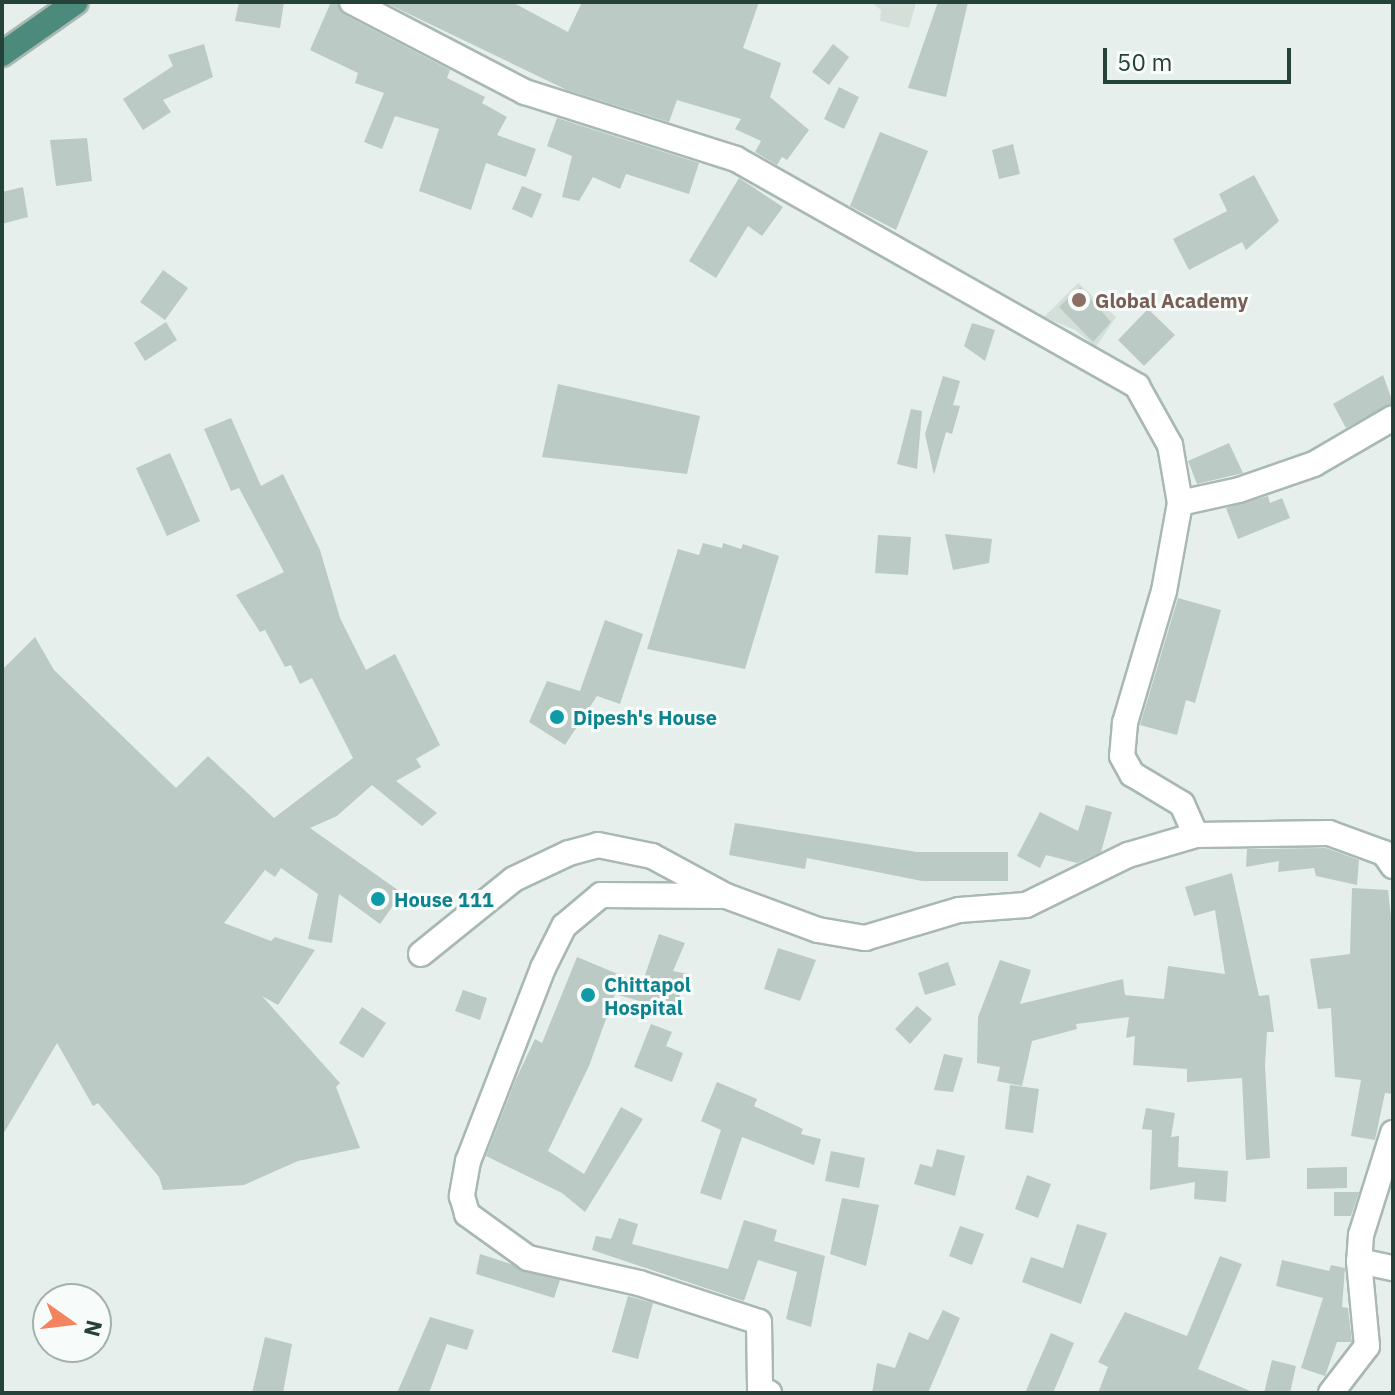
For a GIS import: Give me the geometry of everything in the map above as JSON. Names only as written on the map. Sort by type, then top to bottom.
[{"type":"highway","points":[[2,54],[76,2]]},
{"type":"street","points":[[352,2],[525,92],[736,159],[1137,386],[1170,445],[1180,503],[1164,591],[1125,723],[1122,756],[1132,774],[1182,804],[1196,835]]},
{"type":"street","points":[[1180,503],[1239,490],[1314,464],[1393,418]]},
{"type":"street","points":[[421,954],[514,879],[569,853],[598,845],[652,856],[726,896],[818,930],[865,938],[959,910],[1026,905],[1128,855],[1196,835],[1329,833],[1384,853],[1393,866]]},
{"type":"street","points":[[726,896],[601,895],[564,926],[543,968],[468,1161],[462,1196],[467,1214],[528,1258],[639,1283],[759,1322],[760,1389],[769,1393]]},
{"type":"street","points":[[1331,1393],[1367,1346],[1359,1261],[1361,1235],[1393,1133]]},
{"type":"street","points":[[1359,1261],[1393,1268]]},
{"type":"shaded area","points":[[871,2],[916,3],[909,28],[880,21],[881,10]]},
{"type":"shaded area","name":"Global Academy","points":[[1078,283],[1116,317],[1096,347],[1075,330],[1044,317]]},
{"type":"building","points":[[239,2],[284,2],[280,28],[235,21]]},
{"type":"building","points":[[331,2],[337,2],[345,15],[450,70],[447,78],[485,97],[482,103],[507,117],[497,135],[536,149],[526,177],[486,163],[471,210],[419,191],[439,129],[395,116],[382,149],[364,142],[384,93],[355,83],[358,73],[310,50]]},
{"type":"building","points":[[384,2],[512,2],[568,32],[582,2],[759,2],[743,48],[781,63],[770,97],[809,130],[787,160],[782,157],[777,165],[755,152],[761,141],[735,129],[741,119],[677,100],[669,122],[567,90]]},
{"type":"building","points":[[938,2],[968,2],[946,97],[908,88]]},
{"type":"building","points":[[204,44],[213,77],[163,100],[171,112],[143,130],[123,99],[173,66],[168,55]]},
{"type":"building","points":[[833,44],[849,57],[829,85],[812,72]]},
{"type":"building","points":[[839,87],[859,97],[844,129],[824,119]]},
{"type":"building","points":[[557,118],[699,163],[689,194],[626,174],[620,189],[593,177],[579,201],[562,197],[572,156],[547,146]]},
{"type":"building","points":[[880,132],[928,151],[896,230],[850,206]]},
{"type":"building","points":[[87,138],[92,181],[56,186],[50,140]]},
{"type":"building","points":[[1013,144],[1020,174],[999,179],[992,150]]},
{"type":"building","points":[[1254,175],[1279,221],[1246,250],[1242,242],[1189,270],[1173,239],[1227,211],[1219,194]]},
{"type":"building","points":[[739,178],[783,207],[762,236],[748,226],[716,278],[689,261]]},
{"type":"building","points":[[522,186],[542,194],[532,218],[512,209]]},
{"type":"building","points":[[23,187],[28,217],[2,224],[2,192]]},
{"type":"building","points":[[163,270],[188,288],[165,320],[140,302]]},
{"type":"building","name":"Global Academy","points":[[1080,287],[1111,322],[1093,342],[1059,307]]},
{"type":"building","points":[[1148,309],[1175,335],[1144,366],[1118,340]]},
{"type":"building","points":[[166,322],[177,340],[145,361],[134,343]]},
{"type":"building","points":[[972,323],[995,330],[985,361],[964,346]]},
{"type":"building","points":[[1383,375],[1393,403],[1346,428],[1333,404]]},
{"type":"building","points":[[943,376],[960,381],[953,405],[960,406],[952,434],[946,432],[934,475],[925,434]]},
{"type":"building","points":[[558,384],[700,416],[687,474],[542,457]]},
{"type":"building","points":[[911,409],[922,411],[917,469],[897,464]]},
{"type":"building","points":[[231,418],[261,486],[283,474],[320,550],[340,618],[366,670],[395,654],[440,745],[416,759],[421,767],[396,781],[437,813],[422,826],[372,785],[337,816],[310,828],[402,893],[380,924],[339,894],[332,943],[308,939],[318,894],[281,868],[275,877],[265,870],[224,923],[271,941],[275,937],[315,950],[278,1005],[262,996],[340,1083],[336,1087],[360,1148],[298,1161],[244,1185],[163,1190],[159,1177],[98,1103],[93,1106],[57,1043],[2,1136],[2,670],[35,637],[54,670],[176,788],[208,756],[274,818],[353,758],[312,678],[300,684],[291,665],[285,667],[265,630],[260,632],[236,595],[284,572],[239,488],[231,491],[204,429]]},
{"type":"building","points":[[1229,443],[1243,473],[1197,484],[1188,461]]},
{"type":"building","points":[[170,453],[200,521],[167,536],[136,468]]},
{"type":"building","points":[[1268,496],[1270,503],[1282,498],[1290,518],[1238,539],[1226,508]]},
{"type":"building","points":[[945,534],[992,539],[989,563],[953,570]]},
{"type":"building","points":[[878,535],[911,537],[908,575],[875,573]]},
{"type":"building","points":[[703,543],[722,548],[723,543],[741,549],[743,544],[779,556],[745,669],[647,649],[678,549],[699,555]]},
{"type":"building","points":[[1178,598],[1221,610],[1195,703],[1186,700],[1177,735],[1140,725]]},
{"type":"building","points":[[605,620],[643,634],[620,704],[597,696],[565,745],[529,722],[547,681],[580,691]]},
{"type":"building","points":[[1086,805],[1112,812],[1101,852],[1077,863],[1046,855],[1040,868],[1017,856],[1040,812],[1078,831]]},
{"type":"building","points":[[735,823],[917,852],[1008,852],[1008,881],[922,881],[807,858],[805,869],[729,855]]},
{"type":"building","points":[[1326,848],[1359,860],[1357,885],[1316,876],[1314,868],[1278,872],[1279,861],[1246,867],[1247,849]]},
{"type":"building","points":[[1232,873],[1259,996],[1269,995],[1274,1032],[1267,1032],[1265,1065],[1270,1158],[1246,1160],[1242,1078],[1187,1082],[1187,1069],[1133,1065],[1135,1036],[1126,1038],[1129,1017],[1076,1024],[1077,1029],[1032,1041],[1022,1086],[997,1081],[1000,1067],[977,1063],[978,1017],[1000,960],[1031,970],[1020,1004],[1123,979],[1125,995],[1164,999],[1168,966],[1225,974],[1215,910],[1194,916],[1185,887]]},
{"type":"building","points":[[1352,888],[1388,890],[1393,936],[1393,1094],[1385,1093],[1375,1140],[1351,1136],[1361,1080],[1335,1077],[1331,1008],[1318,1009],[1310,959],[1350,954]]},
{"type":"building","points":[[659,934],[685,943],[673,971],[688,974],[674,1011],[615,994],[589,1066],[548,1151],[584,1174],[621,1107],[643,1119],[585,1212],[562,1193],[486,1156],[516,1079],[535,1039],[542,1043],[577,957],[642,984]]},
{"type":"building","points":[[778,948],[816,960],[800,1001],[764,989]]},
{"type":"building","points":[[948,962],[956,985],[925,995],[918,973]]},
{"type":"building","points":[[463,990],[487,998],[480,1020],[455,1011]]},
{"type":"building","points":[[917,1006],[932,1019],[910,1044],[895,1029]]},
{"type":"building","points":[[362,1007],[386,1023],[363,1058],[339,1043]]},
{"type":"building","points":[[651,1024],[672,1032],[666,1046],[683,1053],[672,1082],[634,1067]]},
{"type":"building","points":[[944,1054],[963,1058],[953,1092],[934,1090]]},
{"type":"building","points":[[717,1082],[757,1099],[754,1106],[803,1129],[801,1134],[821,1139],[814,1165],[742,1137],[721,1200],[700,1193],[721,1130],[701,1121]]},
{"type":"building","points":[[1010,1085],[1039,1089],[1033,1133],[1005,1129]]},
{"type":"building","points":[[1146,1108],[1175,1113],[1171,1137],[1179,1136],[1178,1167],[1228,1171],[1226,1202],[1194,1199],[1195,1182],[1150,1190],[1152,1130],[1142,1129]]},
{"type":"building","points":[[937,1149],[965,1156],[955,1196],[914,1184],[920,1164],[932,1167]]},
{"type":"building","points":[[831,1151],[865,1158],[859,1188],[825,1181]]},
{"type":"building","points":[[1347,1167],[1347,1188],[1307,1189],[1307,1168]]},
{"type":"building","points":[[1027,1175],[1051,1184],[1038,1218],[1015,1209]]},
{"type":"building","points":[[1334,1192],[1359,1192],[1351,1216],[1334,1216]]},
{"type":"building","points":[[842,1198],[879,1205],[866,1266],[830,1254]]},
{"type":"building","points":[[619,1218],[638,1224],[632,1244],[728,1269],[744,1220],[777,1230],[774,1241],[825,1256],[811,1327],[786,1319],[797,1272],[758,1260],[744,1301],[592,1250],[596,1236],[611,1239]]},
{"type":"building","points":[[1077,1224],[1107,1233],[1081,1304],[1022,1282],[1031,1257],[1063,1268]]},
{"type":"building","points":[[960,1226],[984,1234],[972,1265],[949,1256]]},
{"type":"building","points":[[480,1254],[560,1280],[554,1298],[476,1274]]},
{"type":"building","points":[[1220,1256],[1242,1264],[1198,1369],[1255,1393],[1098,1393],[1108,1367],[1098,1362],[1125,1312],[1187,1336]]},
{"type":"building","points":[[1282,1260],[1329,1271],[1331,1265],[1345,1268],[1342,1307],[1348,1308],[1352,1342],[1337,1342],[1325,1376],[1301,1368],[1323,1298],[1276,1286]]},
{"type":"building","points":[[628,1296],[653,1303],[638,1359],[612,1352]]},
{"type":"building","points":[[943,1310],[960,1318],[928,1393],[872,1393],[877,1363],[895,1368],[909,1332],[928,1340]]},
{"type":"building","points":[[430,1317],[474,1330],[467,1350],[447,1344],[429,1393],[397,1393]]},
{"type":"building","points":[[1051,1333],[1074,1343],[1053,1393],[1025,1393]]},
{"type":"building","points":[[265,1337],[292,1344],[283,1393],[252,1393]]},
{"type":"building","points":[[1272,1360],[1296,1366],[1290,1393],[1264,1393]]},
{"type":"place","name":"Global Academy","points":[[1079,300]]},
{"type":"place","name":"Dipesh's House","points":[[557,717]]},
{"type":"place","name":"House 111","points":[[378,899]]},
{"type":"place","name":"Chittapol Hospital","points":[[588,995]]}]
